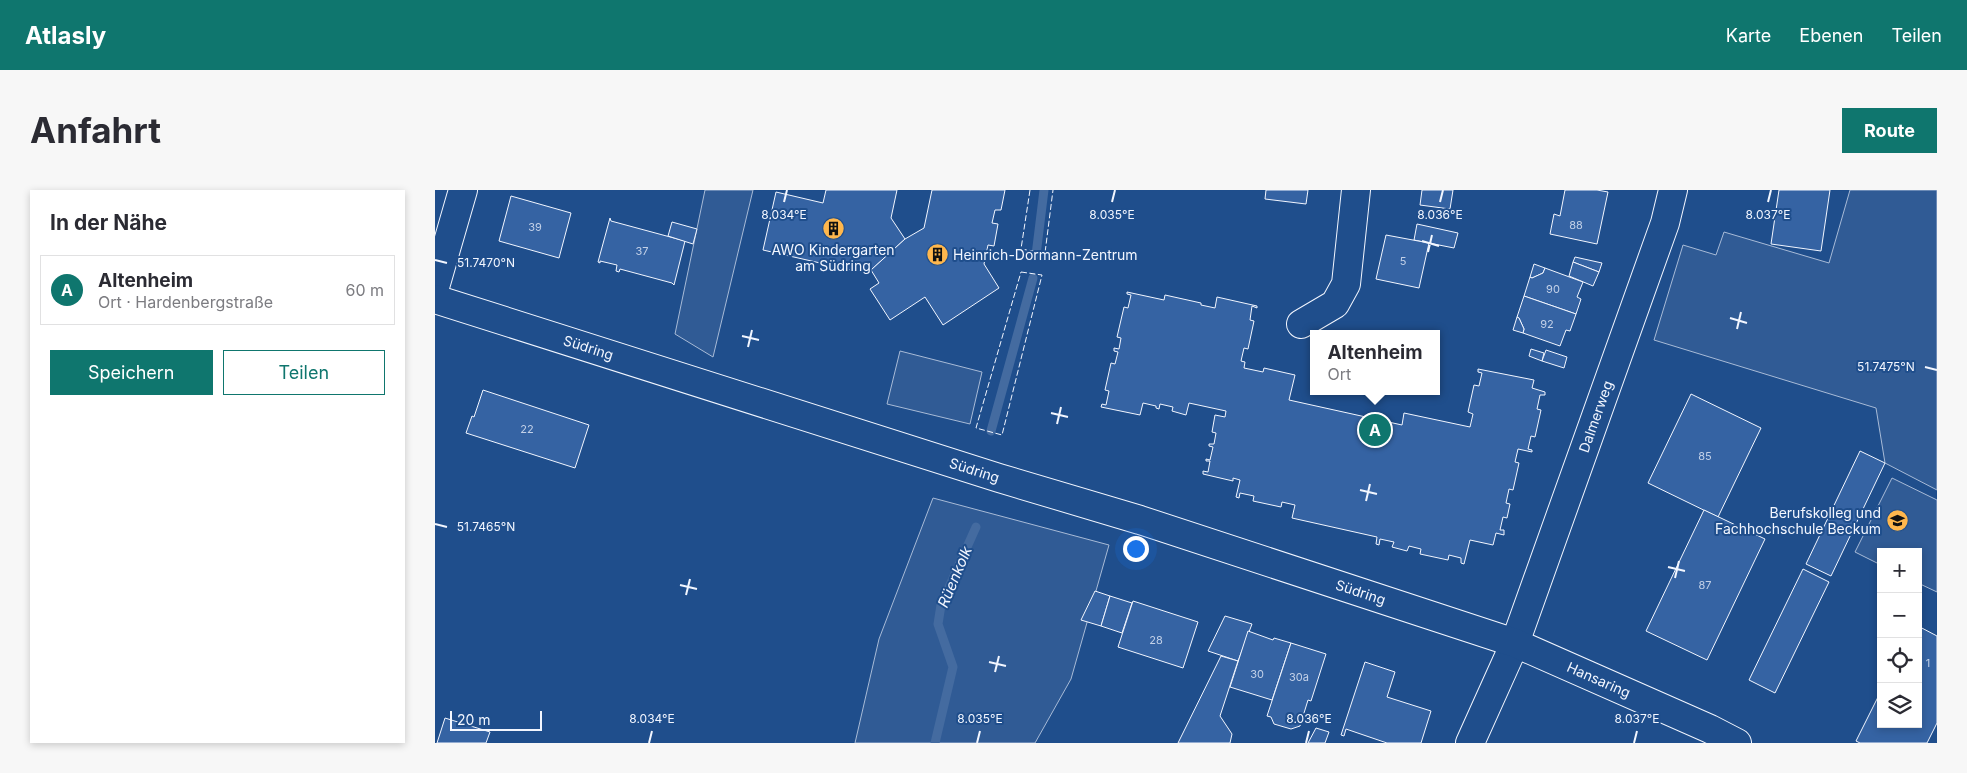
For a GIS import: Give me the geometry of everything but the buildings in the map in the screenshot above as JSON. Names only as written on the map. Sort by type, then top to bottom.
[{"type":"street","points":[[435,286],[463,190]]},
{"type":"street","points":[[1301,324],[1335,304],[1346,284],[1356,190]]},
{"type":"street","name":"Dalmerweg","points":[[1470,743],[1515,643],[1665,223],[1673,190]]},
{"type":"street","name":"Südring","points":[[435,299],[999,478],[1141,520],[1515,643]]},
{"type":"street","name":"Hansaring","points":[[1515,643],[1711,729],[1737,743]]},
{"type":"shaded area","points":[[705,190],[753,190],[713,357],[675,334]]},
{"type":"shaded area","points":[[1850,190],[1937,190],[1937,490],[1885,463],[1876,408],[1654,340],[1683,245],[1716,255],[1724,232],[1829,263]]},
{"type":"shaded area","points":[[900,351],[982,372],[970,424],[887,404]]},
{"type":"shaded area","points":[[1892,478],[1937,500],[1937,592],[1922,585],[1922,548],[1877,548],[1877,563],[1855,552]]},
{"type":"shaded area","points":[[933,498],[1109,545],[1071,679],[1035,743],[855,743],[879,639]]},
{"type":"waterway","name":"Rüenkolk","points":[[1036,255],[1044,190]]},
{"type":"waterway","name":"Rüenkolk","points":[[991,431],[1033,278]]},
{"type":"waterway","name":"Rüenkolk","points":[[935,743],[953,667],[938,624],[941,605],[976,527]]},
{"type":"fence","points":[[1030,190],[1021,249],[1045,253],[1053,190]]},
{"type":"fence","points":[[1021,272],[1042,275],[1002,435],[976,428],[1021,272]]},
{"type":"place","name":"AWO Kindergarten am Südring","points":[[833,228]]},
{"type":"place","name":"Heinrich-Dormann-Zentrum","points":[[937,255]]},
{"type":"place","name":"Altenheim","points":[[1375,430]]},
{"type":"place","name":"Berufskolleg und Fachhochschule Beckum","points":[[1897,521]]}]
